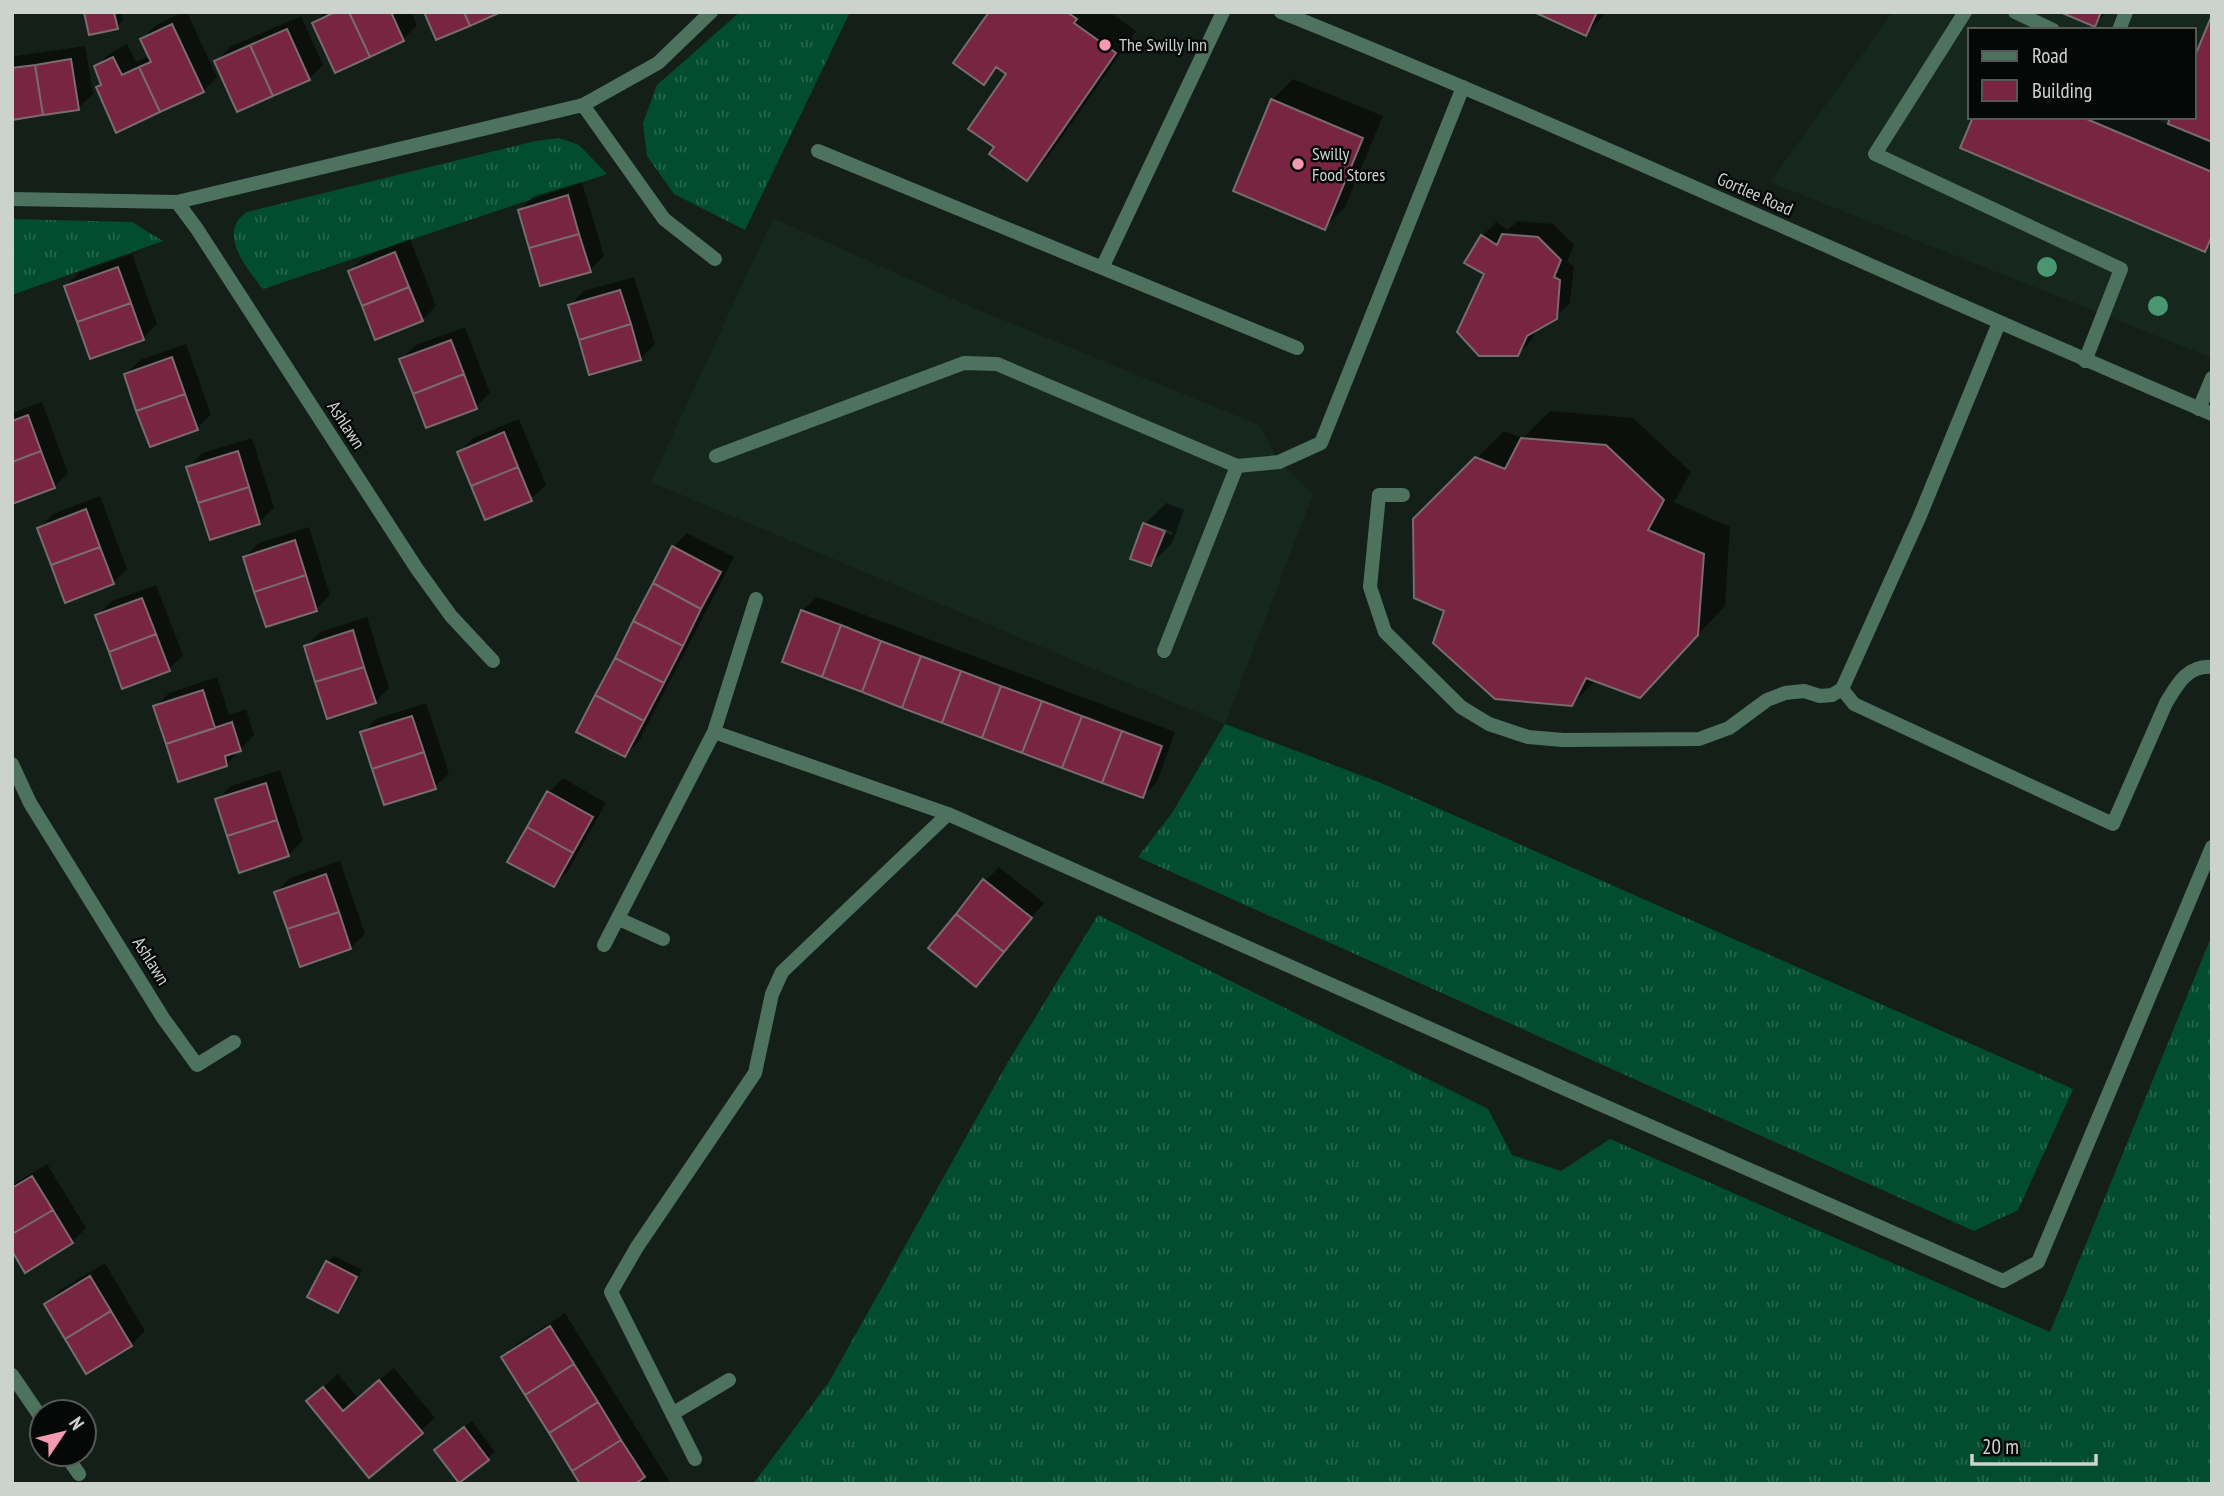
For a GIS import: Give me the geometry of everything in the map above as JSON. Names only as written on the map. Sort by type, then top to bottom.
[{"type":"street","points":[[12,199],[177,202],[583,105],[659,63],[711,12]]},
{"type":"street","points":[[1102,268],[1223,12]]},
{"type":"street","name":"Gortlee Road","points":[[1281,12],[1463,87],[2205,412]]},
{"type":"street","points":[[1965,12],[1875,154],[2121,269],[2085,361]]},
{"type":"street","points":[[2015,12],[2049,28]]},
{"type":"street","points":[[716,456],[964,363],[997,364],[1237,466],[1279,462],[1321,443],[1463,87]]},
{"type":"street","points":[[583,105],[664,219],[715,260]]},
{"type":"street","points":[[818,150],[1297,348]]},
{"type":"street","name":"Ashlawn","points":[[177,202],[417,569],[451,616],[493,662]]},
{"type":"street","points":[[1403,495],[1380,495],[1370,587],[1385,632],[1461,707],[1489,724],[1528,737],[1699,739],[1729,728],[1767,700],[1785,693],[1804,691],[1832,695],[1842,689],[1919,518],[1999,323]]},
{"type":"street","points":[[2205,412],[2212,378]]},
{"type":"street","points":[[1164,650],[1237,466]]},
{"type":"street","points":[[604,945],[714,732],[756,599]]},
{"type":"street","points":[[1842,689],[1854,704],[2113,824],[2174,689],[2184,674],[2205,666],[2212,667]]},
{"type":"street","points":[[714,732],[948,814],[1548,1082],[2003,1281],[2038,1262],[2212,847]]},
{"type":"street","name":"Ashlawn","points":[[12,764],[30,803],[156,1006],[197,1065],[234,1042]]},
{"type":"street","points":[[695,1459],[611,1292],[637,1247],[755,1073],[772,994],[782,972],[948,814]]},
{"type":"street","points":[[619,919],[663,939]]},
{"type":"street","points":[[12,1375],[28,1398]]},
{"type":"street","points":[[673,1414],[729,1380]]},
{"type":"street","points":[[75,1468],[79,1474]]},
{"type":"shaded area","points":[[1893,12],[2212,12],[2212,358],[1770,182]]},
{"type":"shaded area","points":[[773,218],[969,306],[1259,425],[1279,462],[1313,494],[1225,724],[651,482]]},
{"type":"green space","points":[[740,12],[850,12],[745,230],[674,194],[647,156],[643,123],[657,85]]},
{"type":"green space","points":[[559,138],[579,145],[607,174],[263,289],[237,250],[234,230],[238,220],[247,212],[535,141]]},
{"type":"green space","points":[[12,219],[132,222],[163,241],[12,295]]},
{"type":"green space","points":[[1225,724],[1381,783],[2073,1089],[2018,1210],[1974,1231],[1138,857],[1172,813]]},
{"type":"green space","points":[[1098,915],[1488,1109],[1512,1155],[1561,1171],[1610,1139],[2050,1332],[2212,935],[2212,1484],[753,1484],[829,1382],[1008,1062]]},
{"type":"building","points":[[84,12],[114,12],[118,29],[89,35]]},
{"type":"building","points":[[335,12],[349,12],[370,57],[335,73],[312,23]]},
{"type":"building","points":[[349,12],[391,12],[404,41],[370,57]]},
{"type":"building","points":[[424,12],[464,12],[470,26],[436,40]]},
{"type":"building","points":[[464,12],[501,12],[470,26]]},
{"type":"building","points":[[989,12],[1067,12],[1077,19],[1074,23],[1116,53],[1027,181],[989,154],[994,147],[968,129],[1006,74],[996,67],[984,85],[953,63]]},
{"type":"building","points":[[1534,12],[1597,12],[1586,36]]},
{"type":"building","points":[[2060,12],[2101,12],[2095,27]]},
{"type":"building","points":[[2212,15],[2212,142],[2168,124],[2169,119],[2196,119],[2196,53]]},
{"type":"building","points":[[172,24],[204,92],[160,112],[139,67],[151,62],[140,39]]},
{"type":"building","points":[[287,29],[310,80],[273,96],[250,45]]},
{"type":"building","points":[[250,45],[273,96],[237,112],[214,61]]},
{"type":"building","points":[[113,57],[122,75],[139,67],[160,112],[116,133],[96,87],[101,85],[94,66]]},
{"type":"building","points":[[71,59],[79,110],[43,115],[35,65]]},
{"type":"building","points":[[35,65],[43,115],[12,120],[12,68]]},
{"type":"building","name":"Swilly Food Stores","points":[[1271,99],[1363,138],[1325,230],[1233,191]]},
{"type":"building","points":[[1972,119],[2087,119],[2212,172],[2212,236],[2205,252],[1960,148]]},
{"type":"building","points":[[568,195],[579,234],[529,248],[518,210]]},
{"type":"building","points":[[579,234],[591,272],[540,286],[529,248]]},
{"type":"building","points":[[1502,234],[1538,237],[1561,260],[1554,277],[1560,280],[1557,319],[1527,336],[1518,356],[1479,356],[1457,332],[1484,274],[1464,263],[1481,235],[1497,245]]},
{"type":"building","points":[[395,252],[409,287],[362,306],[348,271]]},
{"type":"building","points":[[118,267],[131,303],[77,322],[64,286]]},
{"type":"building","points":[[409,287],[423,321],[375,340],[362,306]]},
{"type":"building","points":[[620,290],[631,324],[579,340],[568,305]]},
{"type":"building","points":[[131,303],[144,340],[90,359],[77,322]]},
{"type":"building","points":[[631,324],[641,360],[589,375],[579,340]]},
{"type":"building","points":[[451,340],[464,374],[413,394],[399,359]]},
{"type":"building","points":[[172,357],[185,394],[136,411],[124,374]]},
{"type":"building","points":[[464,374],[477,409],[426,428],[413,394]]},
{"type":"building","points":[[185,394],[198,430],[150,447],[136,411]]},
{"type":"building","points":[[28,415],[41,451],[12,462],[12,421]]},
{"type":"building","points":[[504,432],[518,467],[471,486],[457,452]]},
{"type":"building","points":[[1521,438],[1606,445],[1664,500],[1648,530],[1704,554],[1698,635],[1640,698],[1586,678],[1572,706],[1495,699],[1433,643],[1444,611],[1414,598],[1413,519],[1475,457],[1505,469]]},
{"type":"building","points":[[41,451],[55,488],[12,504],[12,462]]},
{"type":"building","points":[[238,451],[249,487],[198,503],[186,467]]},
{"type":"building","points":[[518,467],[532,501],[485,520],[471,486]]},
{"type":"building","points":[[249,487],[260,524],[210,540],[198,503]]},
{"type":"building","points":[[86,509],[100,547],[51,565],[37,528]]},
{"type":"building","points":[[1143,523],[1165,531],[1151,566],[1130,559]]},
{"type":"building","points":[[295,540],[306,575],[254,592],[243,557]]},
{"type":"building","points":[[672,546],[721,572],[701,609],[653,583]]},
{"type":"building","points":[[100,547],[114,584],[65,603],[51,565]]},
{"type":"building","points":[[306,575],[317,611],[266,627],[254,592]]},
{"type":"building","points":[[653,583],[701,609],[683,646],[633,621]]},
{"type":"building","points":[[142,598],[156,634],[109,652],[95,615]]},
{"type":"building","points":[[801,610],[841,625],[822,677],[782,662]]},
{"type":"building","points":[[633,621],[683,646],[664,683],[615,658]]},
{"type":"building","points":[[841,625],[881,641],[862,692],[822,677]]},
{"type":"building","points":[[353,630],[364,667],[315,682],[304,646]]},
{"type":"building","points":[[156,634],[170,671],[122,689],[109,652]]},
{"type":"building","points":[[881,641],[921,656],[902,708],[862,692]]},
{"type":"building","points":[[921,656],[961,671],[942,723],[902,708]]},
{"type":"building","points":[[615,658],[664,683],[644,721],[595,695]]},
{"type":"building","points":[[364,667],[376,703],[327,719],[315,682]]},
{"type":"building","points":[[961,671],[1001,686],[982,738],[942,723]]},
{"type":"building","points":[[1001,686],[1042,701],[1022,753],[982,738]]},
{"type":"building","points":[[203,690],[215,728],[166,744],[153,706]]},
{"type":"building","points":[[595,695],[644,721],[625,757],[576,732]]},
{"type":"building","points":[[1042,701],[1082,716],[1062,768],[1022,753]]},
{"type":"building","points":[[412,716],[424,752],[372,769],[360,732]]},
{"type":"building","points":[[1082,716],[1122,731],[1102,783],[1062,768]]},
{"type":"building","points":[[232,722],[241,751],[225,756],[227,766],[178,782],[166,744]]},
{"type":"building","points":[[1122,731],[1162,746],[1143,798],[1102,783]]},
{"type":"building","points":[[424,752],[436,789],[384,805],[372,769]]},
{"type":"building","points":[[266,783],[277,820],[227,836],[215,799]]},
{"type":"building","points":[[547,791],[593,817],[573,853],[527,827]]},
{"type":"building","points":[[277,820],[289,856],[239,873],[227,836]]},
{"type":"building","points":[[527,827],[573,853],[554,887],[507,862]]},
{"type":"building","points":[[326,874],[339,912],[287,929],[274,892]]},
{"type":"building","points":[[983,879],[1032,918],[1004,952],[956,914]]},
{"type":"building","points":[[339,912],[351,949],[300,967],[287,929]]},
{"type":"building","points":[[956,914],[1004,952],[976,987],[928,948]]},
{"type":"building","points":[[32,1176],[53,1210],[12,1234],[12,1188]]},
{"type":"building","points":[[53,1210],[73,1243],[25,1273],[12,1251],[12,1234]]},
{"type":"building","points":[[326,1261],[357,1277],[338,1313],[307,1297]]},
{"type":"building","points":[[90,1276],[111,1311],[65,1339],[44,1304]]},
{"type":"building","points":[[111,1311],[132,1346],[86,1374],[65,1339]]},
{"type":"building","points":[[550,1326],[574,1364],[525,1395],[501,1357]]},
{"type":"building","points":[[574,1364],[598,1402],[549,1433],[525,1395]]},
{"type":"building","points":[[379,1380],[423,1433],[369,1478],[306,1401],[323,1387],[343,1411]]},
{"type":"building","points":[[598,1402],[621,1440],[572,1471],[549,1433]]},
{"type":"building","points":[[464,1427],[489,1460],[459,1483],[434,1450]]},
{"type":"building","points":[[621,1440],[645,1477],[635,1484],[580,1484],[572,1471]]},
{"type":"place","name":"The Swilly Inn","points":[[1105,45]]},
{"type":"place","name":"Swilly Food Stores","points":[[1298,164]]}]
